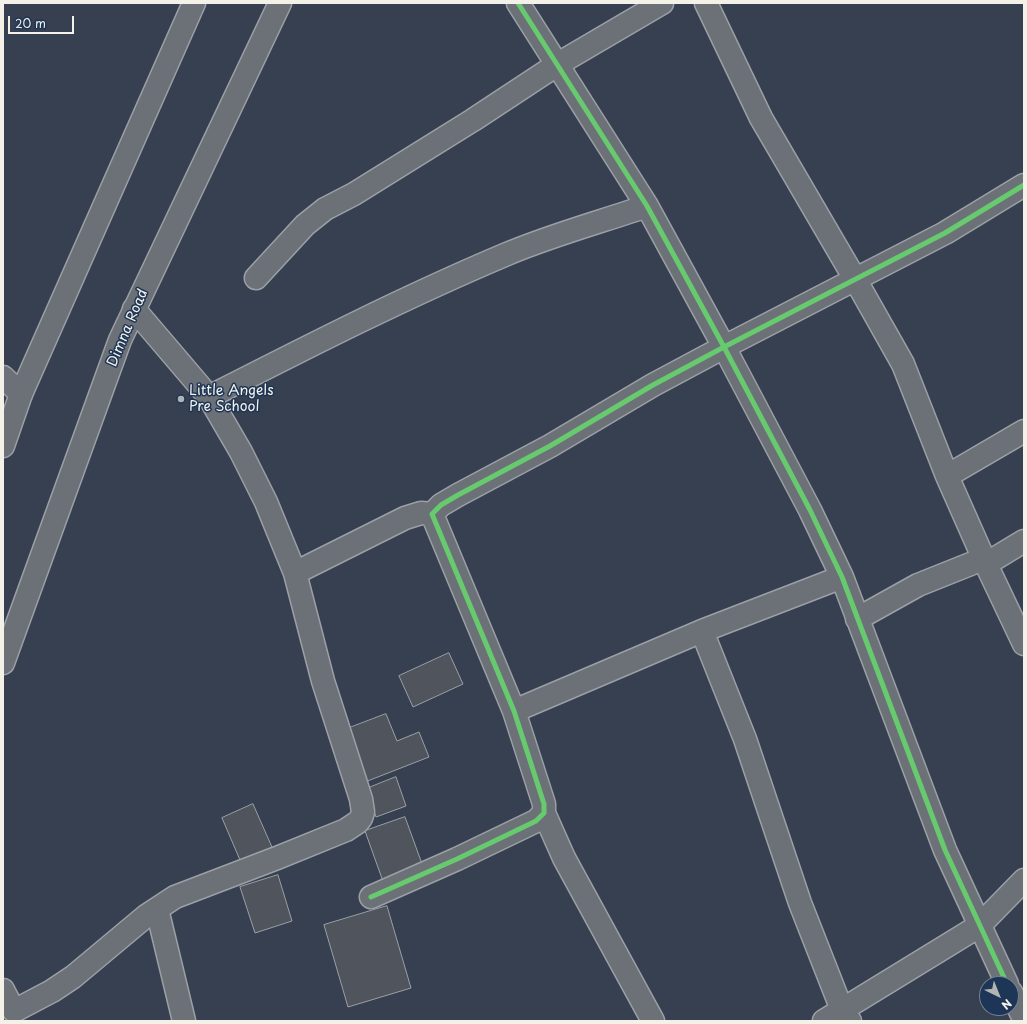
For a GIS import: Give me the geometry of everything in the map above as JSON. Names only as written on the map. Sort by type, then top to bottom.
[{"type":"street","points":[[3,446],[21,394],[194,3]]},
{"type":"street","name":"Dimna Road","points":[[3,663],[117,348],[134,309],[280,3]]},
{"type":"street","points":[[518,3],[647,206],[724,347],[810,510],[842,577],[945,850],[1003,976]]},
{"type":"street","points":[[256,278],[304,224],[325,209],[354,194],[473,120],[558,64],[662,3]]},
{"type":"street","points":[[706,3],[762,118],[903,364],[947,476],[984,562],[1024,644]]},
{"type":"street","points":[[295,573],[405,518],[420,513],[432,514],[441,505],[458,495],[550,446],[653,385],[945,233],[1024,185]]},
{"type":"street","points":[[209,397],[368,317],[458,275],[508,254],[647,206]]},
{"type":"street","points":[[3,990],[14,1011],[52,991],[72,977],[156,909],[175,897],[346,830],[358,822],[363,812],[361,799],[323,681],[295,573],[266,502],[241,452],[209,397],[134,309]]},
{"type":"street","points":[[3,377],[21,394]]},
{"type":"street","points":[[947,476],[1024,432]]},
{"type":"street","points":[[432,514],[514,711],[544,804],[544,813],[564,858],[653,1021]]},
{"type":"street","points":[[857,619],[918,585],[984,562],[1024,541]]},
{"type":"street","points":[[514,711],[702,631],[842,577]]},
{"type":"street","points":[[702,631],[745,739],[839,1017],[979,926],[1024,880]]},
{"type":"street","points":[[371,897],[493,842],[536,821],[544,813]]},
{"type":"street","points":[[156,909],[184,1021]]},
{"type":"street","points":[[1019,1009],[1024,1019]]},
{"type":"building","points":[[449,653],[463,684],[413,707],[399,676]]},
{"type":"building","points":[[386,714],[397,741],[419,732],[429,757],[365,782],[344,730]]},
{"type":"building","points":[[396,777],[406,806],[376,817],[366,789]]},
{"type":"building","points":[[253,804],[275,854],[243,867],[222,818]]},
{"type":"building","points":[[405,817],[425,872],[385,887],[365,831]]},
{"type":"building","points":[[278,875],[292,921],[255,933],[240,887]]},
{"type":"building","points":[[387,906],[411,988],[348,1007],[324,925]]},
{"type":"cycle path","points":[[518,3],[647,206],[724,347],[945,233],[1024,185]]},
{"type":"cycle path","points":[[371,897],[457,859],[536,821],[544,813],[544,804],[514,711],[432,514],[441,505],[458,495],[550,446],[653,385],[724,347],[810,510],[842,577],[945,850],[1003,976]]},
{"type":"place","name":"Little Angels Pre School","points":[[181,399]]}]
